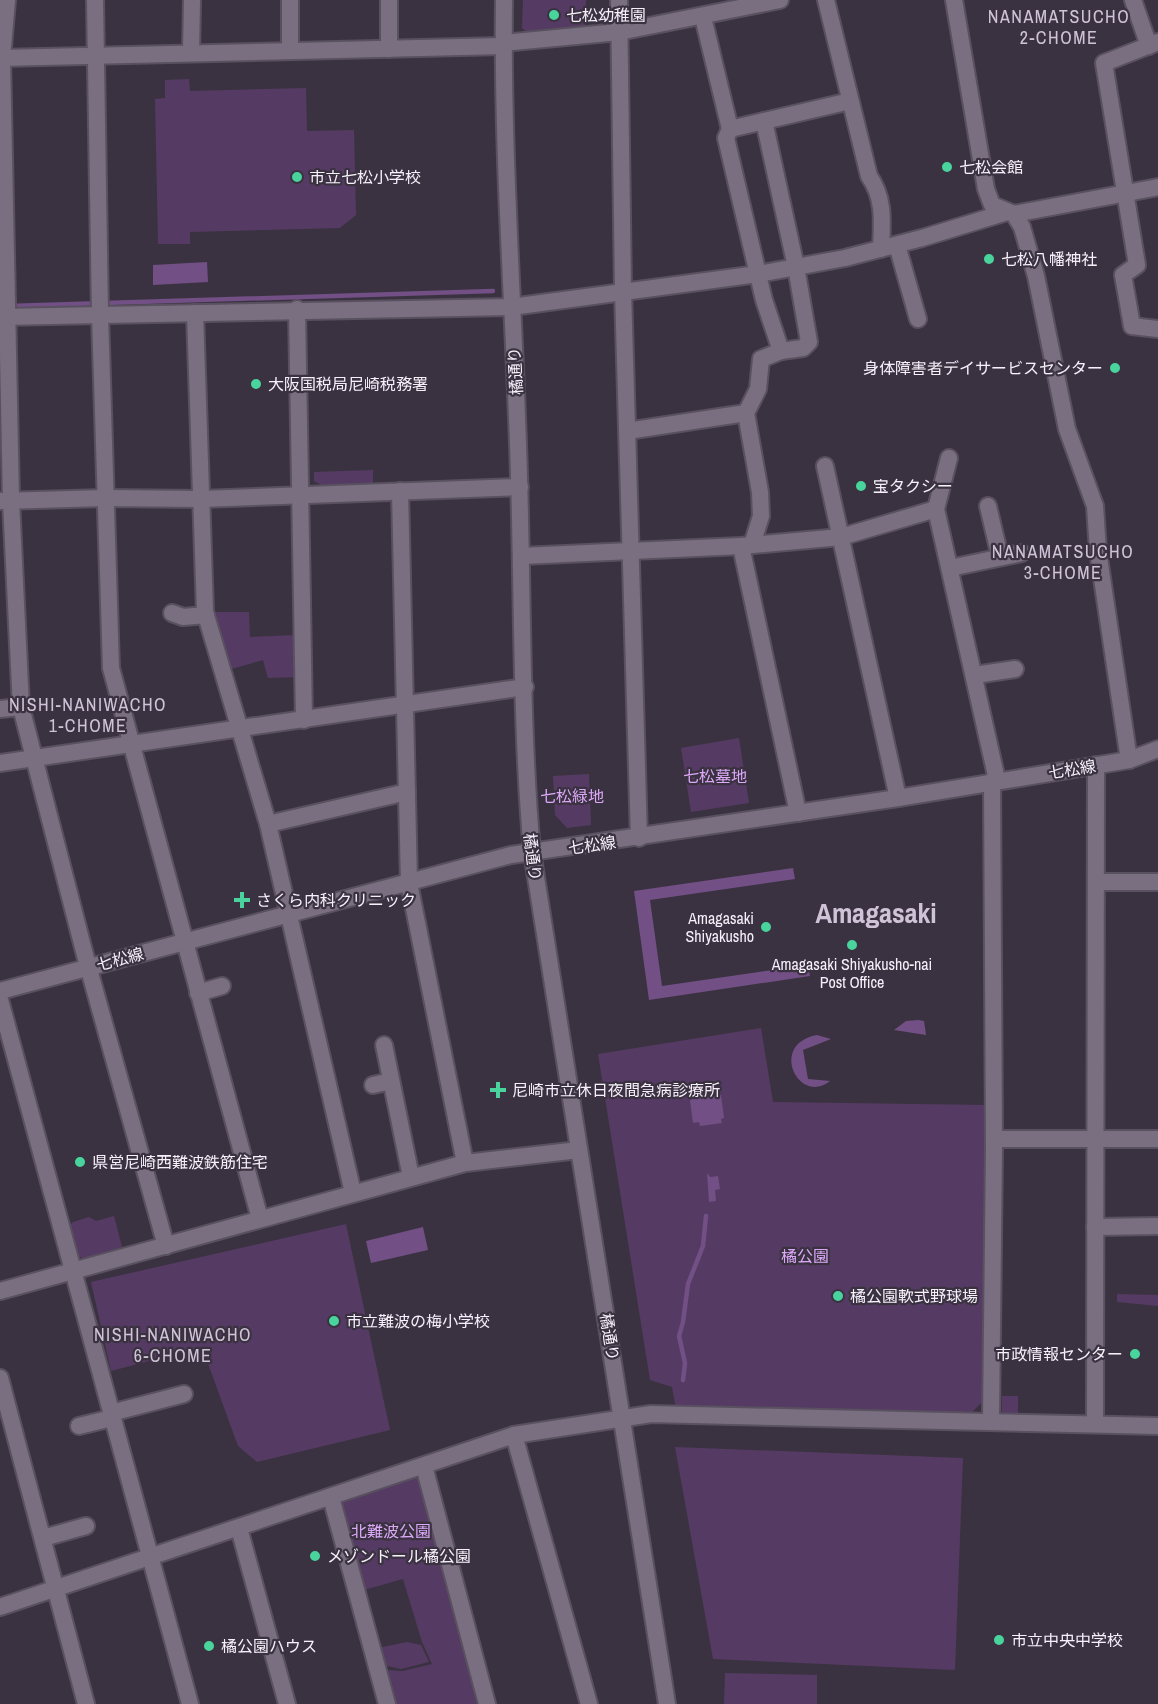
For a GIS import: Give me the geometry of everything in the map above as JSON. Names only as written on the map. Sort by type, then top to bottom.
[{"type":"street","points":[[8,0],[1,58],[6,501],[21,706],[89,968],[166,1246]]},
{"type":"street","points":[[95,0],[100,315],[111,668],[260,1219]]},
{"type":"street","points":[[191,53],[192,0]]},
{"type":"street","points":[[290,0],[290,51]]},
{"type":"street","points":[[389,0],[389,49]]},
{"type":"street","name":"橘通り","points":[[504,0],[503,45],[511,307],[520,487],[526,788],[532,852],[667,1704]]},
{"type":"street","points":[[619,0],[623,291],[639,838]]},
{"type":"street","points":[[1,58],[503,45],[619,32],[704,17],[776,0]]},
{"type":"street","points":[[825,0],[868,176],[876,186],[889,247],[918,319]]},
{"type":"street","points":[[954,0],[986,189],[992,205],[1010,213],[1022,227],[1036,276],[1067,429],[1095,506],[1098,551],[1129,760]]},
{"type":"street","points":[[1133,0],[1154,44],[1104,63],[1137,265],[1123,275],[1132,326],[1158,329]]},
{"type":"street","points":[[704,17],[730,129],[726,138],[758,274],[781,351]]},
{"type":"street","points":[[730,129],[850,101]]},
{"type":"street","points":[[764,121],[796,267],[809,342],[803,348],[781,351],[761,359],[758,389],[746,413],[760,492],[761,516],[746,545],[798,813]]},
{"type":"street","points":[[4,317],[297,309],[511,307],[758,274],[889,247],[1010,213],[1158,188]]},
{"type":"street","points":[[297,309],[304,720]]},
{"type":"street","points":[[195,313],[206,615],[268,824],[353,1193]]},
{"type":"street","points":[[627,431],[746,413]]},
{"type":"street","points":[[949,458],[936,509],[975,675],[994,781],[994,1138],[990,1421]]},
{"type":"street","points":[[825,466],[898,798]]},
{"type":"street","points":[[6,501],[105,498],[201,499],[520,487]]},
{"type":"street","points":[[400,491],[408,883],[465,1163]]},
{"type":"street","points":[[988,506],[1000,557]]},
{"type":"street","points":[[521,556],[631,552],[841,537],[936,509]]},
{"type":"street","points":[[950,568],[1022,553]]},
{"type":"street","points":[[172,613],[183,617],[206,615]]},
{"type":"street","points":[[975,675],[1015,669]]},
{"type":"street","points":[[0,763],[134,749],[240,729],[525,687]]},
{"type":"street","points":[[0,710],[21,706]]},
{"type":"street","name":"七松線","points":[[0,991],[510,855],[639,838],[898,798],[1129,760],[1158,749]]},
{"type":"street","points":[[1095,1424],[1096,765]]},
{"type":"street","points":[[268,824],[407,792]]},
{"type":"street","points":[[1097,882],[1158,882]]},
{"type":"street","points":[[198,993],[222,986]]},
{"type":"street","points":[[0,1000],[190,1704]]},
{"type":"street","points":[[384,1045],[411,1178]]},
{"type":"street","points":[[373,1085],[391,1081]]},
{"type":"street","points":[[994,1138],[1158,1139]]},
{"type":"street","points":[[0,1292],[465,1163],[579,1150]]},
{"type":"street","points":[[1095,1227],[1158,1226]]},
{"type":"street","points":[[0,1378],[86,1704]]},
{"type":"street","points":[[80,1426],[184,1394]]},
{"type":"street","points":[[0,1607],[514,1435],[651,1414],[1158,1426]]},
{"type":"street","points":[[514,1435],[589,1704]]},
{"type":"street","points":[[424,1466],[487,1704]]},
{"type":"street","points":[[331,1497],[387,1704]]},
{"type":"street","points":[[43,1538],[86,1526]]},
{"type":"street","points":[[239,1528],[287,1704]]},
{"type":"green space","name":"七松幼稚園","points":[[523,0],[586,0],[585,26],[529,34],[522,28]]},
{"type":"green space","points":[[189,79],[190,91],[306,88],[307,131],[354,130],[356,215],[340,228],[190,232],[190,244],[158,244],[155,99],[165,98],[165,80]]},
{"type":"green space","points":[[373,470],[373,484],[321,485],[314,481],[314,472]]},
{"type":"green space","points":[[211,612],[249,612],[250,637],[297,635],[298,677],[268,678],[263,660],[228,670]]},
{"type":"green space","name":"七松墓地","points":[[739,738],[749,803],[691,812],[681,748]]},
{"type":"green space","name":"七松緑地","points":[[589,774],[591,825],[567,828],[555,815],[553,776]]},
{"type":"green space","name":"橘公園","points":[[761,1028],[773,1102],[986,1105],[985,1399],[972,1412],[676,1409],[672,1387],[650,1380],[598,1054]]},
{"type":"green space","points":[[114,1216],[122,1247],[83,1259],[75,1253],[68,1227],[73,1222],[89,1217],[96,1221]]},
{"type":"green space","points":[[346,1224],[390,1430],[257,1462],[238,1446],[202,1347],[111,1371],[91,1282]]},
{"type":"green space","points":[[1117,1294],[1158,1295],[1158,1306],[1117,1302]]},
{"type":"green space","points":[[1002,1396],[1018,1396],[1018,1413],[1002,1414]]},
{"type":"green space","points":[[675,1447],[963,1458],[955,1670],[713,1659]]},
{"type":"green space","name":"北難波公園","points":[[419,1474],[479,1704],[395,1704],[386,1670],[403,1671],[432,1664],[422,1642],[403,1579],[364,1590],[341,1501]]},
{"type":"green space","points":[[407,1642],[421,1645],[429,1662],[401,1669],[383,1665],[378,1648]]},
{"type":"green space","points":[[725,1673],[817,1675],[817,1704],[724,1704]]},
{"type":"shaded area","points":[[207,262],[208,282],[153,285],[153,265]]},
{"type":"shaded area","points":[[793,868],[795,879],[650,900],[662,986],[808,965],[810,976],[649,1000],[634,891]]},
{"type":"shaded area","points":[[906,1021],[924,1021],[926,1035],[894,1030]]},
{"type":"shaded area","points":[[817,1035],[831,1039],[803,1050],[808,1079],[830,1081],[819,1087],[808,1086],[799,1080],[791,1060],[794,1050],[802,1041]]},
{"type":"shaded area","points":[[717,1091],[718,1095],[721,1095],[724,1118],[721,1119],[722,1123],[700,1126],[699,1122],[693,1123],[690,1100],[695,1099],[695,1094]]},
{"type":"shaded area","points":[[707,1173],[710,1177],[718,1176],[720,1189],[715,1190],[716,1201],[709,1202]]},
{"type":"shaded area","points":[[423,1227],[428,1250],[371,1263],[366,1241]]},
{"type":"waterway","points":[[10,306],[493,291]]},
{"type":"waterway","points":[[683,1380],[685,1363],[679,1336],[688,1284],[703,1246],[706,1216]]},
{"type":"place","name":"七松幼稚園","points":[[554,15]]},
{"type":"place","name":"七松会館","points":[[947,167]]},
{"type":"place","name":"市立七松小学校","points":[[297,177]]},
{"type":"place","name":"七松八幡神社","points":[[989,259]]},
{"type":"place","name":"身体障害者デイサービスセンター","points":[[1115,368]]},
{"type":"place","name":"大阪国税局尼崎税務署","points":[[256,384]]},
{"type":"place","name":"宝タクシー","points":[[861,486]]},
{"type":"place","name":"さくら内科クリニック","points":[[242,900]]},
{"type":"place","name":"Amagasaki Shiyakusho","points":[[766,927]]},
{"type":"place","name":"Amagasaki Shiyakusho-nai Post Office","points":[[852,945]]},
{"type":"place","name":"尼崎市立休日夜間急病診療所","points":[[498,1090]]},
{"type":"place","name":"県営尼崎西難波鉄筋住宅","points":[[80,1162]]},
{"type":"place","name":"橘公園軟式野球場","points":[[838,1296]]},
{"type":"place","name":"市立難波の梅小学校","points":[[334,1321]]},
{"type":"place","name":"市政情報センター","points":[[1135,1354]]},
{"type":"place","name":"メゾンドール橘公園","points":[[315,1556]]},
{"type":"place","name":"市立中央中学校","points":[[999,1640]]},
{"type":"place","name":"橘公園ハウス","points":[[209,1646]]},
{"type":"district","name":"NANAMATSUCHO 2-CHOME","points":[[1059,27]]},
{"type":"district","name":"NANAMATSUCHO 3-CHOME","points":[[1063,562]]},
{"type":"district","name":"NISHI-NANIWACHO 1-CHOME","points":[[88,715]]},
{"type":"district","name":"Amagasaki","points":[[876,913]]},
{"type":"district","name":"NISHI-NANIWACHO 6-CHOME","points":[[173,1345]]}]
